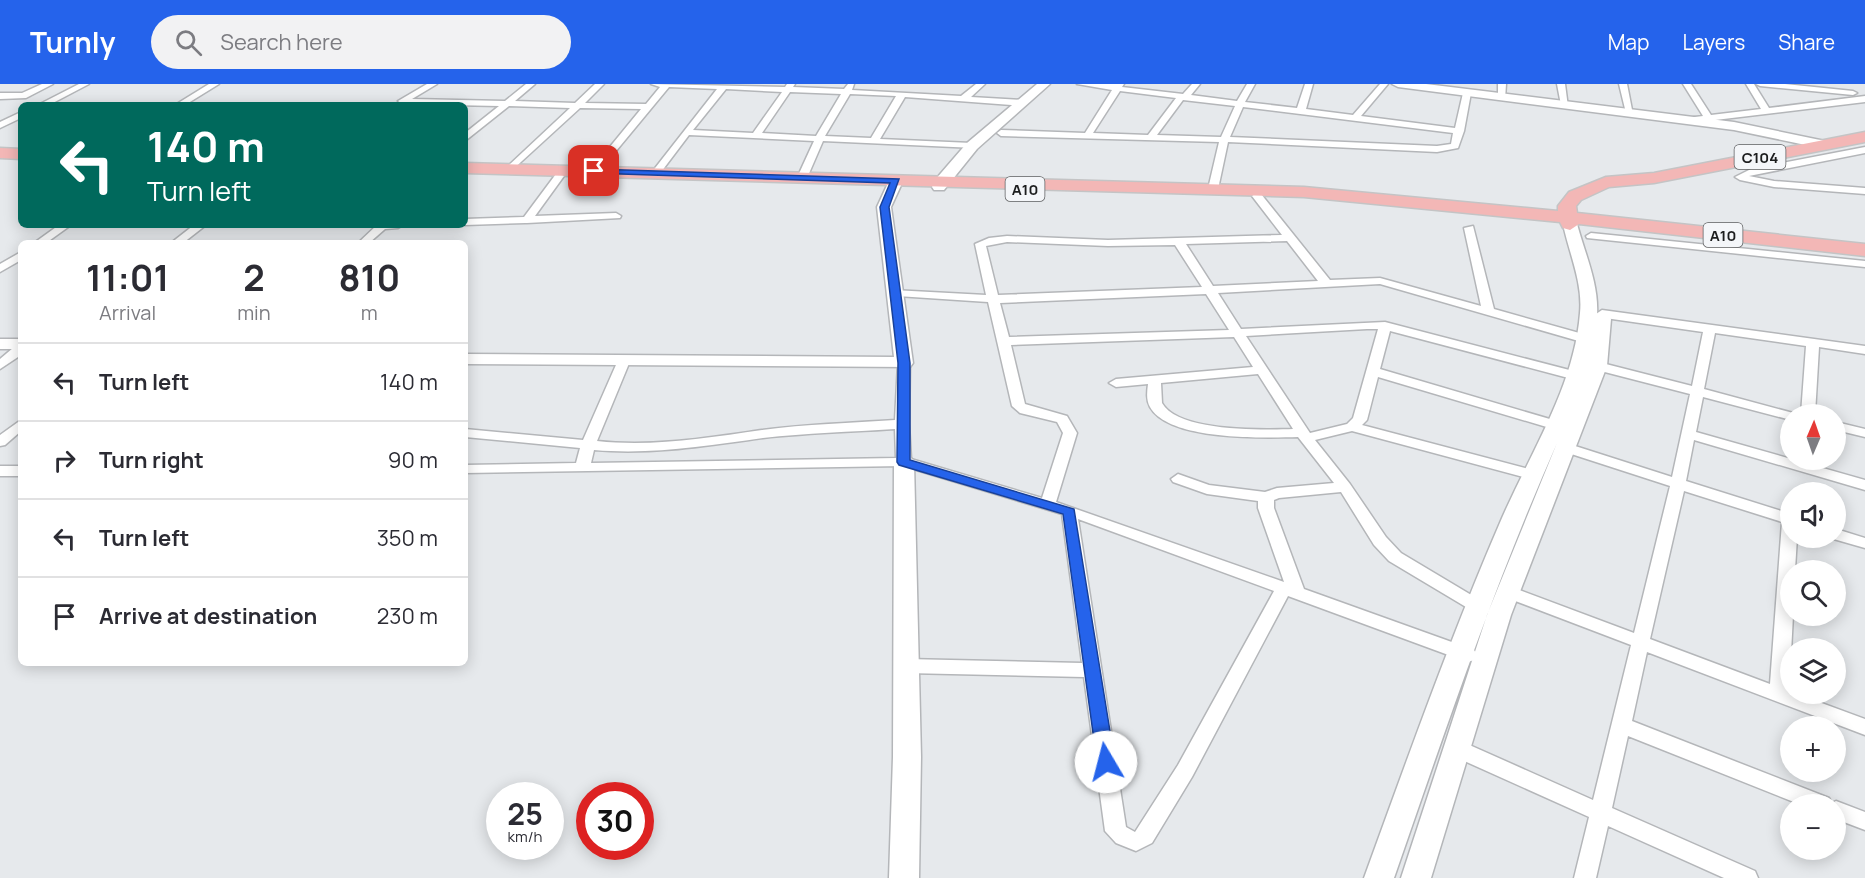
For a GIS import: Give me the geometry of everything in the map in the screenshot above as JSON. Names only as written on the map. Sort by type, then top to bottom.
[{"type":"highway","name":"C104","points":[[1580,227],[1582,207],[1588,201],[1654,178],[1865,137]]},
{"type":"highway","points":[[0,153],[18,154]]},
{"type":"highway","points":[[0,159],[18,159]]},
{"type":"highway","name":"A10","points":[[468,168],[802,178],[894,184]]},
{"type":"highway","name":"A10","points":[[468,173],[894,184],[1213,189],[1352,196],[1580,227],[1621,229],[1865,255]]},
{"type":"highway","name":"A10","points":[[946,185],[1257,196],[1387,204],[1580,227],[1865,250]]},
{"type":"main road","points":[[946,185],[972,146],[1044,84]]},
{"type":"main road","points":[[946,185],[1055,84]]},
{"type":"main road","points":[[1398,84],[1467,93],[1502,91],[1565,105],[1757,129],[1824,145]]},
{"type":"main road","points":[[894,184],[884,207],[897,292],[904,359]]},
{"type":"main road","points":[[1416,878],[1508,592],[1598,366],[1602,314],[1580,227]]},
{"type":"main road","points":[[1379,878],[1477,606],[1531,474],[1576,376],[1586,339],[1590,310],[1580,227]]},
{"type":"main road","points":[[0,344],[15,350]]},
{"type":"main road","points":[[468,351],[904,359]]},
{"type":"main road","points":[[468,359],[624,361],[904,359]]},
{"type":"main road","points":[[904,462],[906,666],[904,878]]},
{"type":"street","points":[[0,96],[23,96],[49,84]]},
{"type":"street","points":[[48,102],[85,84]]},
{"type":"street","points":[[184,102],[215,84]]},
{"type":"street","points":[[400,102],[433,84]]},
{"type":"street","points":[[468,135],[531,84]]},
{"type":"street","points":[[510,169],[600,84]]},
{"type":"street","points":[[655,84],[848,88],[1023,103]]},
{"type":"street","points":[[594,171],[667,84]]},
{"type":"street","points":[[874,141],[903,84]]},
{"type":"street","points":[[964,98],[981,84]]},
{"type":"street","points":[[1081,84],[1460,131]]},
{"type":"street","points":[[1150,138],[1196,84]]},
{"type":"street","points":[[1213,189],[1231,118],[1251,84]]},
{"type":"street","points":[[1301,110],[1309,84]]},
{"type":"street","points":[[1355,118],[1384,84]]},
{"type":"street","points":[[1562,84],[1565,105]]},
{"type":"street","points":[[1623,84],[1630,113]]},
{"type":"street","points":[[1687,84],[1708,117]]},
{"type":"street","points":[[1750,84],[1766,110]]},
{"type":"street","points":[[1760,84],[1865,97]]},
{"type":"street","points":[[655,174],[724,86]]},
{"type":"street","points":[[756,135],[788,87]]},
{"type":"street","points":[[1087,136],[1118,87]]},
{"type":"street","points":[[802,178],[819,139],[848,88]]},
{"type":"street","points":[[1001,133],[1437,149],[1455,146],[1467,93]]},
{"type":"street","points":[[1689,120],[1865,97]]},
{"type":"street","points":[[468,104],[648,107]]},
{"type":"street","points":[[0,125],[18,117]]},
{"type":"street","points":[[686,132],[972,146]]},
{"type":"street","points":[[1865,150],[1751,172],[1740,177],[1774,184],[1865,191]]},
{"type":"street","points":[[527,220],[560,176]]},
{"type":"street","points":[[1257,196],[1325,282]]},
{"type":"street","points":[[468,222],[616,216]]},
{"type":"street","points":[[1580,227],[1865,264]]},
{"type":"street","points":[[44,240],[62,228]]},
{"type":"street","points":[[180,240],[197,228]]},
{"type":"street","points":[[366,240],[379,228]]},
{"type":"street","points":[[1469,228],[1488,310]]},
{"type":"street","points":[[1047,505],[1070,433],[1062,419],[1025,410],[1019,406],[980,244],[987,242],[1291,238]]},
{"type":"street","points":[[1178,241],[1213,291],[1304,435],[1344,487],[1380,541],[1395,557],[1477,606]]},
{"type":"street","points":[[0,269],[18,259]]},
{"type":"street","points":[[897,292],[993,299],[1213,291],[1325,282],[1380,281],[1586,339]]},
{"type":"street","points":[[1602,314],[1865,350]]},
{"type":"street","points":[[1004,341],[1385,326],[1576,376]]},
{"type":"street","points":[[1352,427],[1360,420],[1375,372],[1385,326]]},
{"type":"street","points":[[1585,878],[1678,484],[1710,329]]},
{"type":"street","points":[[1809,404],[1812,342]]},
{"type":"street","points":[[0,365],[15,350]]},
{"type":"street","points":[[904,359],[902,424],[904,462]]},
{"type":"street","points":[[582,468],[588,446],[624,361]]},
{"type":"street","points":[[1598,366],[1780,413]]},
{"type":"street","points":[[1116,383],[1264,370]]},
{"type":"street","points":[[1375,372],[1555,425]]},
{"type":"street","points":[[1155,379],[1154,398],[1159,410],[1172,419],[1213,430],[1304,435],[1352,427],[1531,474]]},
{"type":"street","points":[[468,433],[588,446],[641,448],[707,443],[764,434],[902,424]]},
{"type":"street","points":[[0,442],[18,427]]},
{"type":"street","points":[[1846,428],[1865,433]]},
{"type":"street","points":[[1689,434],[1865,485]]},
{"type":"street","points":[[1567,448],[1780,516]]},
{"type":"street","points":[[468,469],[904,462],[1070,512],[1484,661]]},
{"type":"street","points":[[0,471],[18,471]]},
{"type":"street","points":[[1178,479],[1207,489],[1266,497],[1277,493],[1344,487]]},
{"type":"street","points":[[1070,512],[1116,831],[1123,837],[1136,842],[1145,837],[1291,591],[1266,508],[1266,497]]},
{"type":"street","points":[[1846,537],[1865,543]]},
{"type":"street","points":[[1779,695],[1788,548]]},
{"type":"street","points":[[1508,592],[1641,645],[1865,727]]},
{"type":"street","points":[[906,666],[1093,670]]},
{"type":"street","points":[[1622,725],[1797,794]]},
{"type":"street","points":[[1458,749],[1747,878]]},
{"type":"street","points":[[1846,814],[1865,821]]},
{"type":"route","points":[[594,171],[896,181],[884,207],[898,298],[904,363],[902,424],[904,462],[1070,512],[1106,762]]}]
